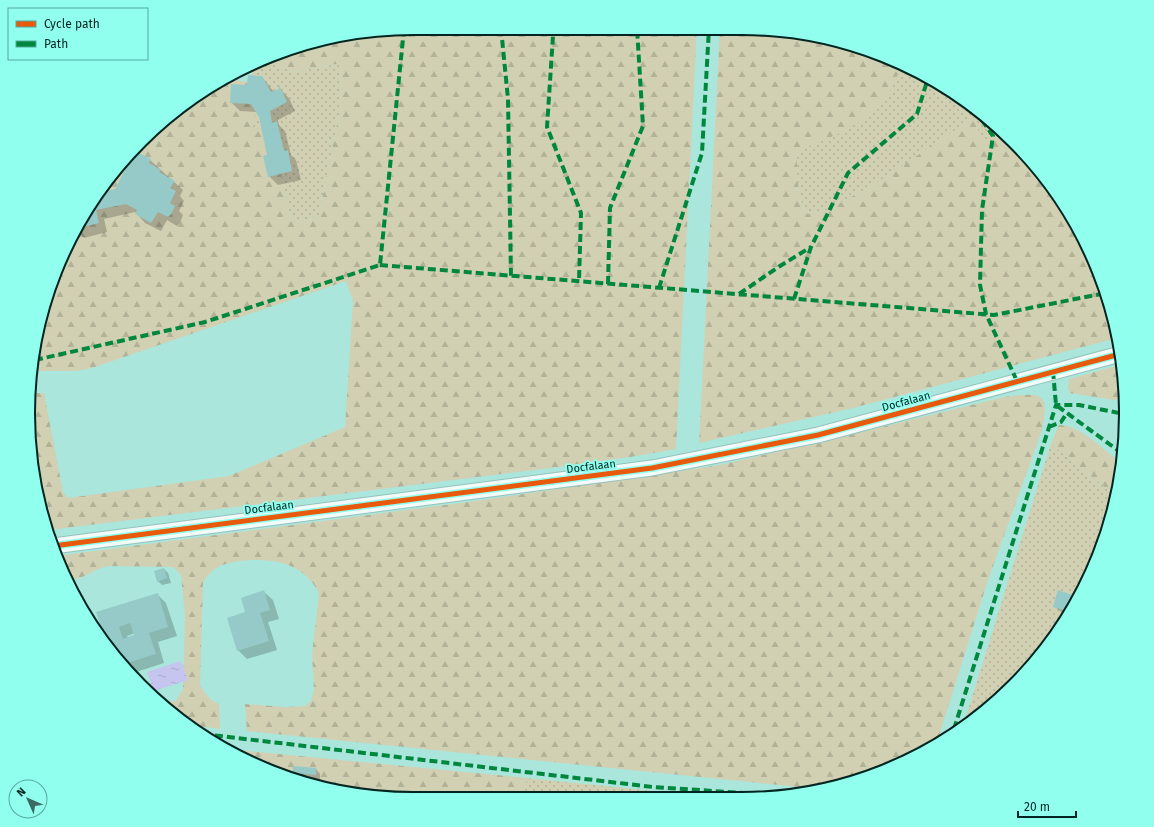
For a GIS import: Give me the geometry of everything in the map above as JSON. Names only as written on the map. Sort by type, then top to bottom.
[{"type":"street","name":"Docfalaan","points":[[59,545],[652,468],[818,435],[1115,355]]},
{"type":"green space","points":[[414,35],[697,35],[676,449],[551,468],[53,529],[42,487],[38,463],[35,414],[36,393],[44,393],[63,492],[68,498],[229,476],[345,427],[353,301],[346,281],[92,368],[76,371],[37,371],[42,340],[55,292],[74,246],[99,203],[129,164],[164,129],[183,113],[224,86],[235,80],[246,82],[257,109],[253,126],[256,130],[271,126],[291,219],[294,222],[317,217],[319,215],[340,109],[341,63],[294,72],[273,63],[316,48],[364,38]]},
{"type":"green space","points":[[720,35],[765,36],[814,42],[862,55],[899,70],[890,90],[883,101],[874,110],[843,132],[808,146],[797,156],[797,179],[803,211],[808,214],[827,210],[875,184],[975,117],[979,142],[997,136],[1025,164],[1041,183],[1068,224],[1080,246],[1099,292],[1112,339],[853,408],[699,443]]},
{"type":"green space","points":[[273,63],[294,72],[341,63],[340,109],[319,215],[317,217],[294,222],[291,219],[271,127],[255,130],[253,126],[257,109],[246,82],[255,70]]},
{"type":"green space","points":[[899,70],[930,86],[976,117],[875,184],[827,210],[808,214],[803,211],[797,179],[797,156],[803,150],[819,140],[845,130],[860,120],[875,104],[899,73]]},
{"type":"green space","points":[[976,117],[997,136],[979,143]]},
{"type":"green space","points":[[1116,366],[1118,399],[1114,400],[1070,393],[1068,387],[1069,379]]},
{"type":"green space","points":[[1034,395],[1042,399],[1044,402],[1045,412],[1042,430],[987,583],[939,735],[908,753],[885,763],[862,772],[814,785],[801,787],[247,731],[245,704],[286,707],[305,706],[311,701],[314,689],[312,654],[319,594],[311,580],[303,573],[288,565],[263,560],[225,564],[214,570],[203,582],[200,686],[211,700],[219,704],[220,729],[200,726],[168,701],[176,701],[183,689],[185,617],[181,575],[173,567],[109,566],[73,579],[63,555],[475,501],[720,465],[1004,397]]},
{"type":"green space","points":[[1059,425],[1075,429],[1100,445],[1116,459],[1111,492],[1051,444]]},
{"type":"green space","points":[[1051,444],[1111,492],[1099,535],[1080,581],[1055,624],[1041,644],[1008,681],[966,718]]},
{"type":"green space","points":[[241,750],[527,778],[524,792],[414,792],[364,789],[340,785],[292,772]]},
{"type":"green space","points":[[527,778],[664,792],[524,792]]},
{"type":"water","points":[[181,661],[188,680],[156,690],[153,687],[147,672]]},
{"type":"building","points":[[248,75],[262,76],[271,92],[279,89],[279,85],[287,102],[270,111],[272,123],[277,121],[284,151],[288,150],[292,171],[268,177],[263,156],[267,155],[259,117],[251,104],[230,103],[231,84],[247,85]]},
{"type":"building","points":[[139,153],[151,159],[149,163],[161,170],[159,172],[175,181],[170,188],[176,191],[170,203],[175,206],[168,217],[158,212],[151,223],[135,214],[137,210],[126,204],[96,210],[99,223],[85,226],[108,191],[115,189],[127,167]]},
{"type":"building","points":[[164,568],[167,578],[157,582],[154,571]]},
{"type":"building","points":[[264,590],[270,610],[260,613],[269,641],[237,651],[227,618],[245,612],[241,598]]},
{"type":"building","points":[[1058,590],[1072,595],[1063,610],[1053,607]]},
{"type":"building","points":[[158,593],[168,627],[149,633],[156,654],[129,663],[100,626],[96,612]],"holes":[[[130,623],[134,635],[123,639],[119,627]]]},
{"type":"building","points":[[293,766],[316,768],[316,775],[293,772]]},
{"type":"marked path","points":[[39,359],[205,322],[380,265],[403,35]]},
{"type":"marked path","points":[[502,35],[508,99],[511,276]]},
{"type":"marked path","points":[[552,35],[547,127],[581,213],[579,281]]},
{"type":"marked path","points":[[608,284],[610,208],[643,126],[637,35]]},
{"type":"marked path","points":[[659,288],[702,153],[709,35]]},
{"type":"marked path","points":[[794,299],[811,247],[848,173],[917,114],[926,84]]},
{"type":"marked path","points":[[986,125],[993,136],[982,210],[980,285],[986,314],[1017,381]]},
{"type":"marked path","points":[[739,294],[811,247]]},
{"type":"marked path","points":[[380,265],[994,315],[1100,294]]},
{"type":"marked path","points":[[1053,371],[1056,405],[1117,450]]},
{"type":"marked path","points":[[955,725],[1056,405],[1079,405],[1119,413]]},
{"type":"marked path","points":[[1049,427],[1061,422],[1067,413]]},
{"type":"marked path","points":[[215,735],[653,787],[729,792]]},
{"type":"cycle path","points":[[59,545],[652,468],[818,435],[1115,355]]}]
